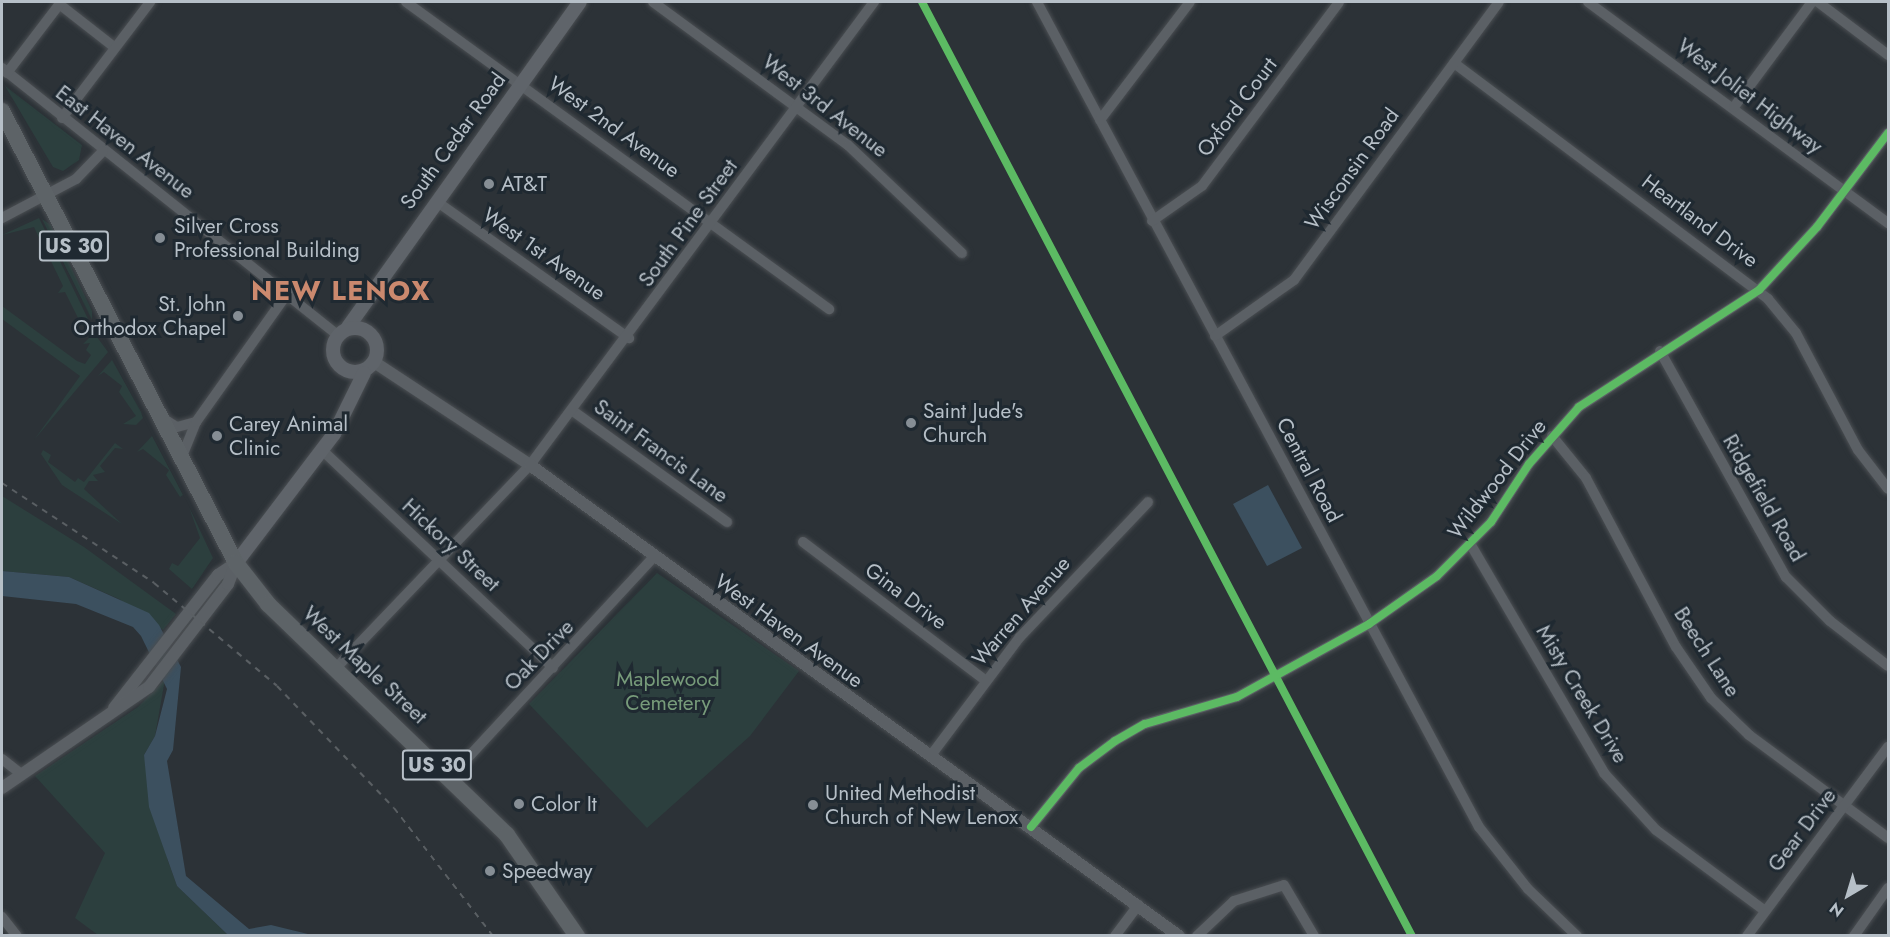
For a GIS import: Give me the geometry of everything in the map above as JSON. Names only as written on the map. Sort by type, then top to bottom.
[{"type":"main road","name":"South Cedar Road","points":[[343,331],[580,2]]},
{"type":"main road","name":"US 30","points":[[2,111],[48,195],[181,460],[236,563]]},
{"type":"main road","points":[[236,563],[323,451],[352,393],[374,362],[375,344],[364,330],[360,306]]},
{"type":"main road","points":[[352,393],[345,370],[334,353],[343,331],[364,330]]},
{"type":"main road","points":[[345,370],[364,373]]},
{"type":"main road","name":"West Maple Street","points":[[236,563],[268,604],[450,777],[533,866],[577,936]]},
{"type":"street","points":[[62,118],[150,2]]},
{"type":"street","name":"West 2nd Avenue","points":[[406,2],[713,221],[829,309]]},
{"type":"street","name":"West 3rd Avenue","points":[[653,2],[798,107],[883,175],[962,253]]},
{"type":"street","name":"South Pine Street","points":[[336,668],[442,563],[530,465],[629,338],[874,2]]},
{"type":"street","name":"Central Road","points":[[1037,2],[1152,221],[1479,826],[1528,889],[1577,936]]},
{"type":"street","points":[[1100,120],[1190,2]]},
{"type":"street","name":"Oxford Court","points":[[1152,221],[1202,186],[1339,2]]},
{"type":"street","name":"Wisconsin Road","points":[[1215,336],[1294,280],[1499,2]]},
{"type":"street","name":"West Joliet Highway","points":[[1588,2],[1734,107],[1888,223]]},
{"type":"street","points":[[1734,107],[1812,2]]},
{"type":"street","points":[[1818,2],[1888,55]]},
{"type":"street","points":[[4,71],[60,3],[114,47]]},
{"type":"street","name":"Heartland Drive","points":[[1454,63],[1759,290],[1796,333],[1858,450],[1888,489]]},
{"type":"street","name":"East Haven Avenue","points":[[4,71],[103,150],[343,331]]},
{"type":"street","name":"Wildwood Drive","points":[[1031,827],[1079,768],[1115,741],[1146,724],[1237,696],[1369,624],[1411,597],[1472,545],[1552,436],[1596,393],[1759,290],[1845,191],[1888,133]]},
{"type":"street","points":[[2,218],[76,179],[103,150]]},
{"type":"street","name":"West 1st Avenue","points":[[436,201],[629,338]]},
{"type":"street","points":[[181,460],[196,422],[289,291]]},
{"type":"street","name":"Ridgefield Road","points":[[1660,351],[1786,577],[1822,615],[1888,666]]},
{"type":"street","name":"West Haven Avenue","points":[[374,362],[530,465],[654,557],[932,754],[1179,936]]},
{"type":"street","name":"Saint Francis Lane","points":[[573,411],[727,522]]},
{"type":"street","points":[[160,417],[177,428],[196,422]]},
{"type":"street","name":"Beech Lane","points":[[1552,436],[1586,478],[1676,647],[1711,698],[1749,735],[1888,838]]},
{"type":"street","name":"Hickory Street","points":[[323,451],[553,668]]},
{"type":"street","name":"Warren Avenue","points":[[932,754],[986,681],[1149,502]]},
{"type":"street","name":"Gina Drive","points":[[802,542],[986,681]]},
{"type":"street","name":"Misty Creek Drive","points":[[1472,545],[1604,773],[1656,830],[1765,911]]},
{"type":"street","name":"Oak Drive","points":[[450,777],[654,557]]},
{"type":"street","points":[[144,682],[179,628],[218,575],[236,563]]},
{"type":"street","points":[[2,788],[20,772],[114,708],[144,682],[186,639],[228,584],[236,563]]},
{"type":"street","name":"Gear Drive","points":[[1747,936],[1888,747]]},
{"type":"street","points":[[2,759],[20,772]]},
{"type":"street","points":[[1197,936],[1234,901],[1284,885],[1314,936]]},
{"type":"street","points":[[1854,936],[1888,888]]},
{"type":"street","points":[[1115,936],[1138,905]]},
{"type":"street","points":[[2,917],[17,936]]},
{"type":"green space","points":[[5,86],[82,145],[79,160],[63,171],[53,167]]},
{"type":"green space","points":[[39,218],[89,321],[85,326],[73,323],[78,318],[65,292],[58,293],[63,286],[49,257],[41,258],[46,253],[34,227],[2,235]]},
{"type":"green space","points":[[42,219],[51,225],[92,311],[92,320]]},
{"type":"green space","points":[[2,306],[77,361],[85,364],[91,355],[86,350],[90,343],[83,344],[94,333],[108,352],[34,440],[80,376],[2,319]]},
{"type":"green space","points":[[112,360],[141,412],[143,418],[136,425],[123,424],[136,416],[119,392],[122,386],[104,372],[98,376]]},
{"type":"green space","points":[[152,436],[183,495],[180,497],[166,475],[169,470],[143,449],[137,452]]},
{"type":"green space","points":[[115,443],[123,449],[115,448],[100,466],[105,472],[93,475],[98,481],[89,481],[84,489],[122,524],[62,485],[41,454],[43,450],[51,455],[48,462],[75,482],[78,478],[84,482]]},
{"type":"green space","points":[[2,496],[84,547],[176,614],[163,630],[119,599],[69,577],[2,571]]},
{"type":"green space","points":[[189,507],[213,558],[192,589],[169,569],[172,563],[178,566],[200,538]]},
{"type":"green space","name":"Maplewood Cemetery","points":[[657,573],[799,671],[750,736],[647,828],[529,704]]},
{"type":"green space","points":[[165,679],[155,736],[144,755],[168,861],[177,886],[228,935],[98,935],[75,918],[105,853],[35,776],[138,707]]},
{"type":"water","points":[[1268,485],[1302,548],[1267,566],[1233,504]]},
{"type":"water","points":[[2,571],[69,577],[149,613],[159,625],[181,667],[173,750],[167,761],[186,876],[249,929],[271,925],[312,935],[228,935],[177,886],[149,807],[144,755],[155,736],[167,689],[141,636],[133,627],[76,604],[2,596]]},
{"type":"railway","points":[[2,483],[154,583],[277,686],[394,808],[493,936]]},
{"type":"cycle path","points":[[922,2],[1412,936]]},
{"type":"cycle path","points":[[1031,827],[1079,768],[1115,741],[1145,724],[1237,697],[1369,624],[1437,576],[1491,522],[1529,464],[1579,407],[1759,290],[1817,227],[1888,133]]},
{"type":"place","name":"AT&T","points":[[489,184]]},
{"type":"place","name":"Silver Cross Professional Building","points":[[160,238]]},
{"type":"place","name":"St. John Orthodox Chapel","points":[[238,316]]},
{"type":"place","name":"Saint Jude's Church","points":[[911,423]]},
{"type":"place","name":"Carey Animal Clinic","points":[[217,436]]},
{"type":"place","name":"Color It","points":[[519,804]]},
{"type":"place","name":"United Methodist Church of New Lenox","points":[[813,805]]},
{"type":"place","name":"Speedway","points":[[490,871]]},
{"type":"district","name":"NEW LENOX","points":[[341,291]]}]
